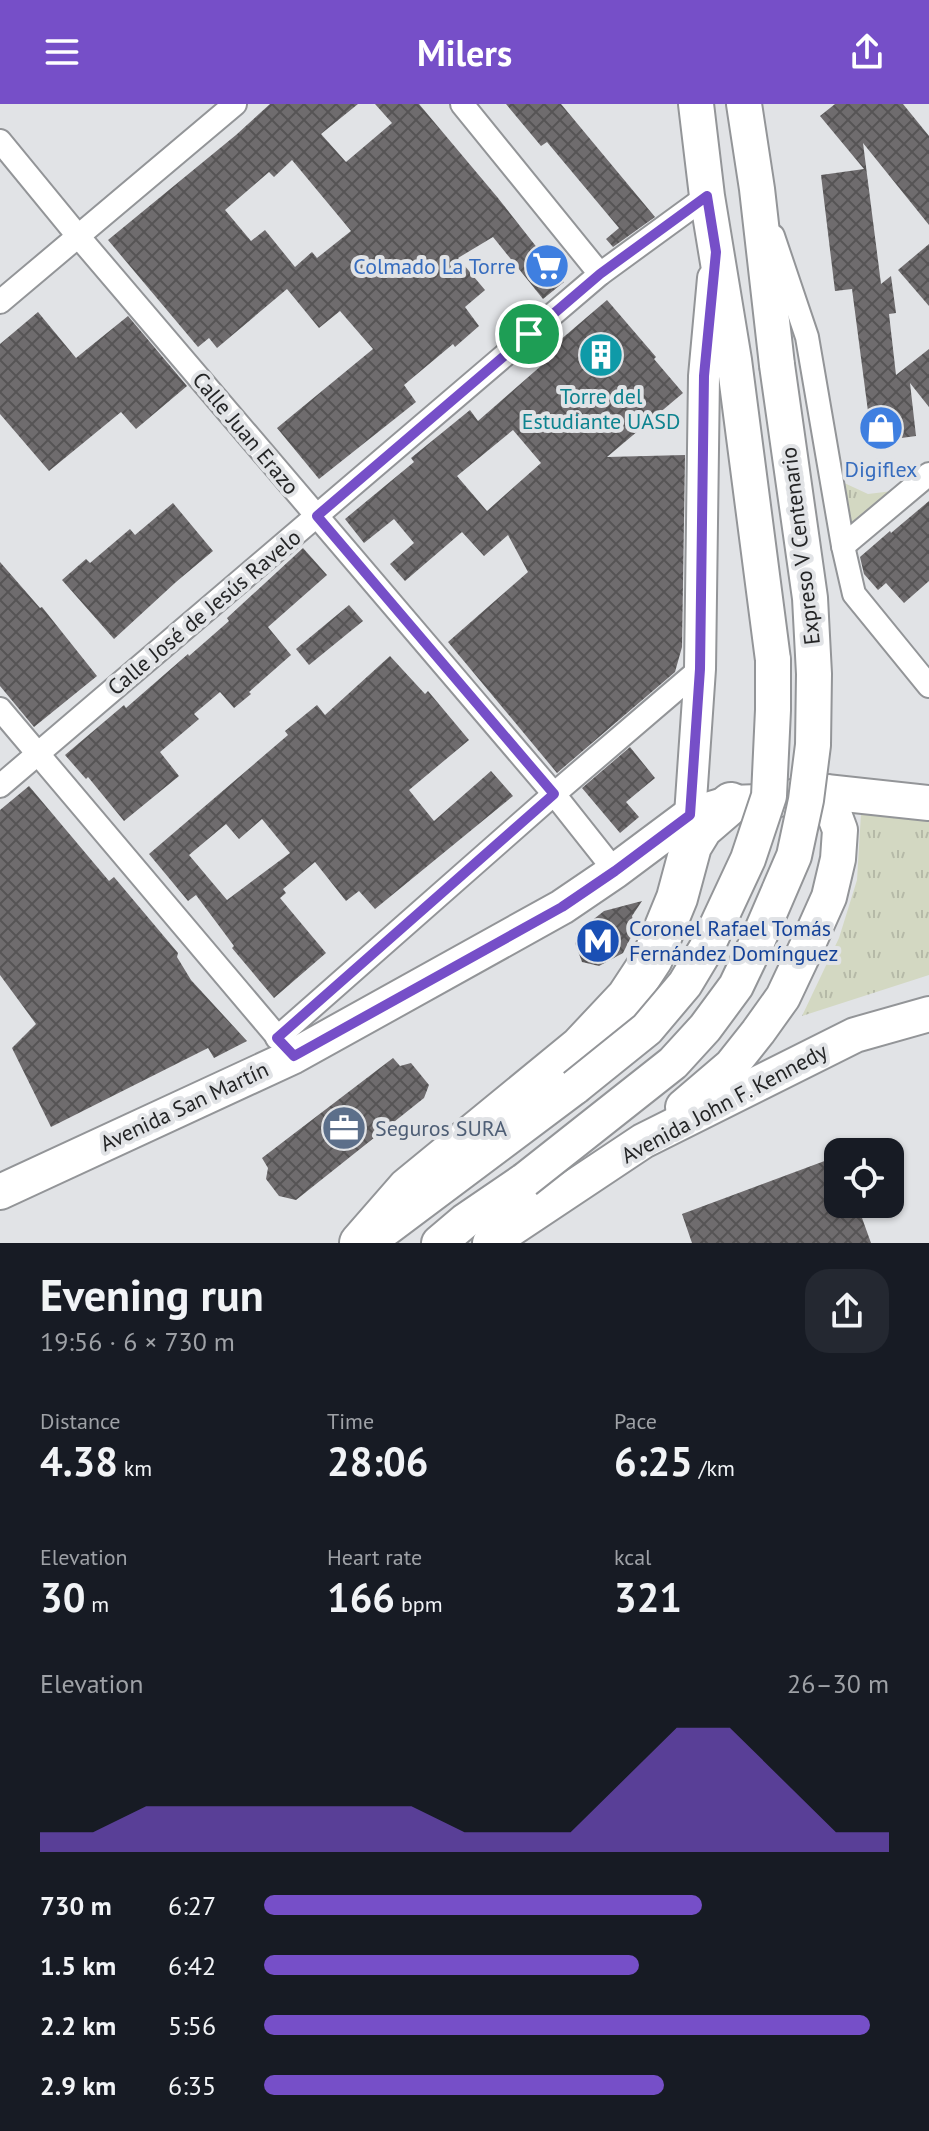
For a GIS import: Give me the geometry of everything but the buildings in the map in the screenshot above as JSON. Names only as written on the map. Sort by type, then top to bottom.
[{"type":"highway","points":[[360,1243],[408,1188],[580,1047],[627,997],[652,959],[677,898],[691,846],[702,828],[731,803]]},
{"type":"main road","name":"Expreso V Centenario","points":[[368,1243],[647,1029],[685,984],[706,949],[748,859],[769,796],[773,660],[734,360],[707,196],[696,104]]},
{"type":"main road","name":"Expreso V Centenario","points":[[439,1243],[525,1180],[673,1063],[705,1028],[736,986],[794,856],[813,745],[814,674],[810,598],[744,104]]},
{"type":"main road","name":"Avenida San Martín","points":[[0,1192],[562,907],[690,815],[731,803],[826,792],[929,803]]},
{"type":"main road","points":[[643,1141],[731,1066],[783,997],[829,897],[838,859],[840,830],[826,792]]},
{"type":"main road","name":"Avenida John F. Kennedy","points":[[490,1243],[643,1141],[855,1035],[929,1014]]},
{"type":"street","points":[[0,302],[235,104]]},
{"type":"street","points":[[462,104],[600,274]]},
{"type":"street","name":"Calle Juan Erazo","points":[[0,141],[554,794],[615,871]]},
{"type":"street","name":"Expreso V Centenario","points":[[757,189],[807,337],[854,594],[929,686]]},
{"type":"street","name":"Calle José de Jesús Ravelo","points":[[0,786],[600,274],[707,196]]},
{"type":"street","name":"Expreso V Centenario","points":[[690,815],[700,669],[704,376],[716,252]]},
{"type":"street","points":[[843,546],[929,474]]},
{"type":"street","points":[[0,709],[285,1047],[554,794],[700,669]]},
{"type":"green space","points":[[840,481],[868,494],[901,490],[848,533]]},
{"type":"green space","points":[[862,797],[929,806],[929,975],[802,1016],[839,938],[857,880]]},
{"type":"place","name":"Colmado La Torre","points":[[547,266]]},
{"type":"place","name":"Torre del Estudiante UASD","points":[[601,355]]},
{"type":"place","name":"Digiflex","points":[[881,428]]},
{"type":"place","name":"Coronel Rafael Tomás Fernández Domínguez","points":[[598,941]]},
{"type":"place","name":"Seguros SURA","points":[[344,1128]]},
{"type":"route","points":[[707,196],[716,252],[704,376],[700,669],[690,815],[562,907],[294,1056],[277,1038],[554,794],[317,516],[529,334],[600,274],[707,196]]}]
